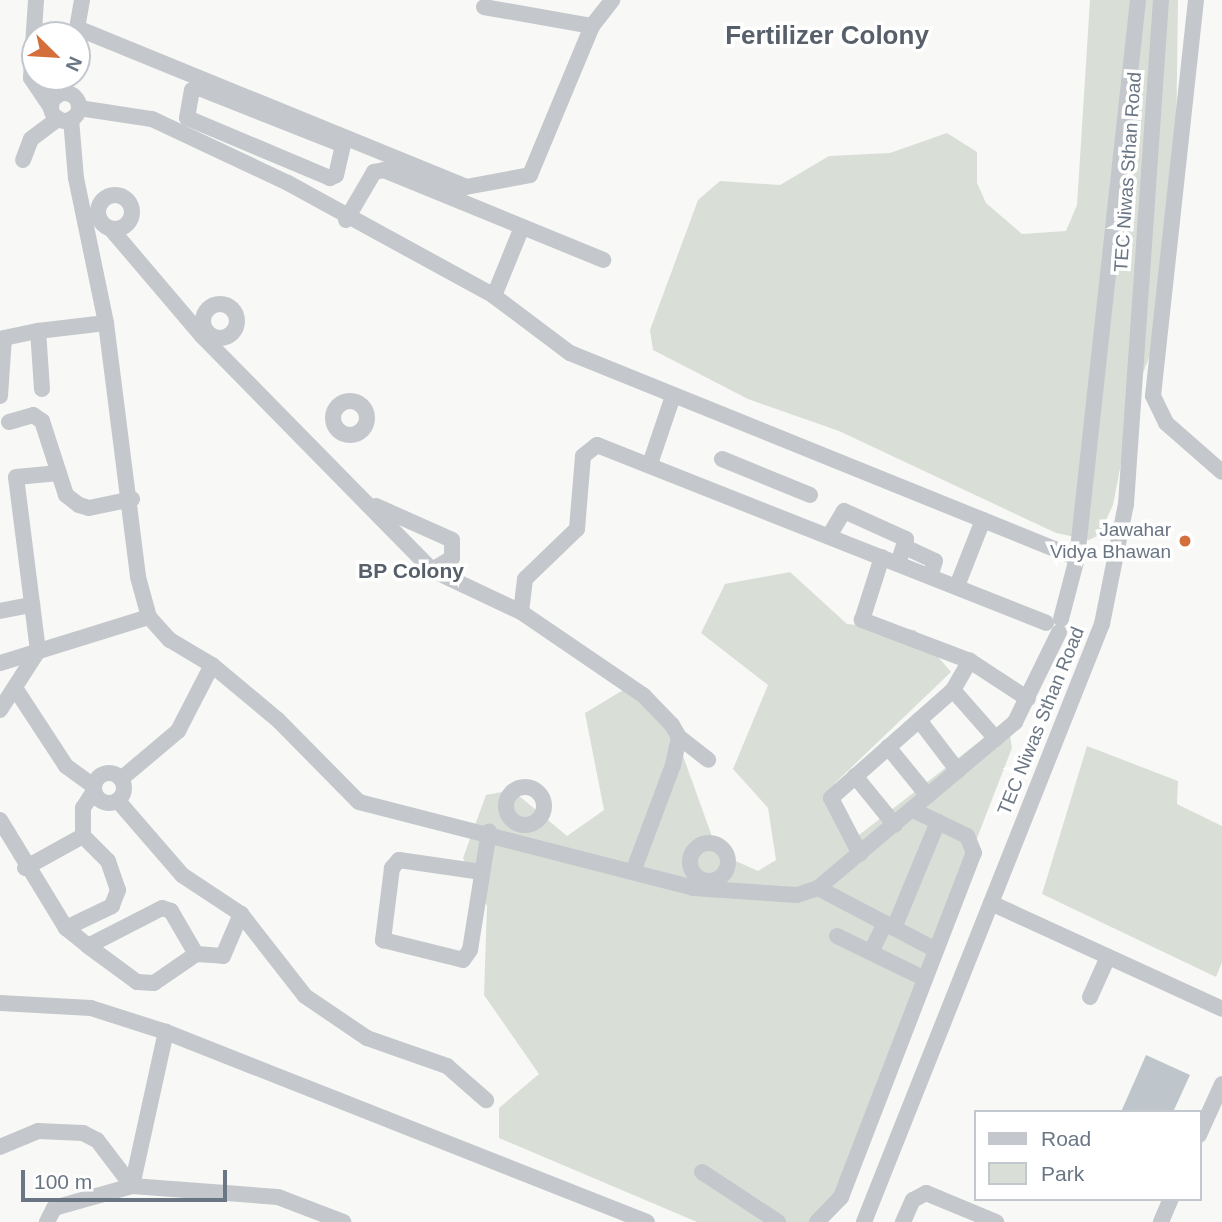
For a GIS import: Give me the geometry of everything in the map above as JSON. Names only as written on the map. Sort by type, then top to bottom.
[{"type":"street","points":[[35,21],[36,0]]},
{"type":"street","points":[[82,0],[77,28],[466,187],[530,175],[592,26],[612,0]]},
{"type":"street","points":[[52,91],[63,110],[106,323],[132,499],[138,577],[149,617],[170,640],[212,665],[359,802],[539,844],[633,872],[709,886],[797,895],[818,888],[913,810],[1015,722],[1028,699],[1077,558],[1138,0]]},
{"type":"street","name":"TEC Niwas Sthan Road","points":[[864,1222],[1086,671],[1126,504],[1161,0]]},
{"type":"street","points":[[1196,0],[1153,396],[1166,423],[1222,472]]},
{"type":"street","points":[[484,8],[592,26]]},
{"type":"street","points":[[192,90],[345,147],[332,178],[296,163],[187,118],[192,90]]},
{"type":"street","points":[[39,91],[63,110],[152,119],[288,183],[346,220],[494,296],[570,353],[1077,558]]},
{"type":"street","points":[[23,160],[31,139],[63,110]]},
{"type":"street","points":[[249,164],[256,146]]},
{"type":"street","points":[[288,183],[296,163]]},
{"type":"street","points":[[346,220],[379,169],[603,260]]},
{"type":"street","points":[[76,178],[111,229],[204,334],[320,449],[432,570],[521,612],[645,696],[679,737],[708,760]]},
{"type":"street","points":[[98,212],[105,198],[127,199],[130,220],[111,229]]},
{"type":"street","points":[[494,296],[522,227]]},
{"type":"street","points":[[0,396],[4,338],[106,323]]},
{"type":"street","points":[[38,331],[42,389]]},
{"type":"street","points":[[650,464],[673,396]]},
{"type":"street","points":[[9,422],[33,415],[42,421],[66,495],[89,508],[132,499]]},
{"type":"street","points":[[320,449],[337,429]]},
{"type":"street","points":[[521,612],[525,579],[577,529],[589,448],[606,446],[1055,625]]},
{"type":"street","points":[[722,459],[810,495]]},
{"type":"street","points":[[726,494],[738,466]]},
{"type":"street","points":[[0,710],[38,651],[8,478],[59,473]]},
{"type":"street","points":[[778,515],[788,486]]},
{"type":"street","points":[[374,506],[452,540],[452,558],[432,570]]},
{"type":"street","points":[[829,536],[844,511],[903,537],[905,547],[898,563]]},
{"type":"street","points":[[957,586],[983,520]]},
{"type":"street","points":[[905,547],[935,561],[930,576]]},
{"type":"street","points":[[882,557],[862,620],[970,662],[1028,699]]},
{"type":"street","points":[[0,611],[32,605]]},
{"type":"street","points":[[0,663],[149,617]]},
{"type":"street","points":[[860,854],[830,802],[855,776],[953,690],[970,662]]},
{"type":"street","points":[[212,665],[178,731],[121,779],[118,801],[182,875],[241,914],[293,986],[344,1026],[447,1066],[485,1100]]},
{"type":"street","points":[[15,688],[66,766],[94,789],[103,803],[118,801]]},
{"type":"street","points":[[953,690],[996,739]]},
{"type":"street","points":[[919,720],[958,771]]},
{"type":"street","points":[[633,872],[679,737]]},
{"type":"street","points":[[888,747],[928,796]]},
{"type":"street","points":[[66,928],[112,906],[118,890],[108,861],[83,836],[83,808],[103,774],[121,779]]},
{"type":"street","points":[[855,776],[895,825]]},
{"type":"street","points":[[482,872],[395,863],[383,940],[463,960],[482,872],[512,793],[530,788],[544,801],[536,822],[539,844]]},
{"type":"street","points":[[817,1222],[841,1197],[975,846],[938,822],[913,810]]},
{"type":"street","points":[[507,811],[520,825],[536,822]]},
{"type":"street","points":[[0,820],[25,868],[66,928],[145,985],[196,954],[223,956],[241,914]]},
{"type":"street","points":[[872,952],[890,926],[938,822]]},
{"type":"street","points":[[25,868],[83,836]]},
{"type":"street","points":[[818,888],[936,950]]},
{"type":"street","points":[[991,903],[1222,1009]]},
{"type":"street","points":[[88,946],[162,908],[187,933],[196,954]]},
{"type":"street","points":[[837,936],[915,974]]},
{"type":"street","points":[[1090,997],[1108,957]]},
{"type":"street","points":[[0,1003],[92,1008],[166,1032],[647,1222]]},
{"type":"street","points":[[132,1186],[166,1032]]},
{"type":"street","points":[[1201,1131],[1222,1084]]},
{"type":"street","points":[[0,1147],[37,1130],[83,1133],[97,1140],[132,1186]]},
{"type":"street","points":[[702,1172],[778,1222]]},
{"type":"street","points":[[47,1222],[54,1209],[132,1186],[278,1197],[343,1222]]},
{"type":"street","points":[[903,1222],[913,1200],[926,1193],[996,1222]]},
{"type":"street","points":[[1161,1222],[1170,1201]]},
{"type":"green space","points":[[1090,0],[1178,0],[1176,146],[1150,355],[1134,396],[1113,505],[1099,535],[1089,540],[1056,533],[839,431],[748,399],[653,350],[650,330],[698,200],[720,181],[780,185],[829,156],[890,153],[947,133],[977,152],[977,183],[986,203],[1022,234],[1066,231],[1077,205]]},
{"type":"green space","points":[[790,572],[847,624],[915,630],[951,672],[834,784],[850,842],[989,734],[1009,729],[1012,748],[828,1222],[697,1222],[499,1138],[499,1108],[539,1074],[484,995],[487,906],[463,858],[486,795],[512,790],[567,836],[604,810],[585,713],[625,689],[669,717],[718,853],[758,871],[776,860],[768,808],[733,769],[768,685],[701,633],[725,584]]},
{"type":"green space","points":[[1087,746],[1178,781],[1177,804],[1222,826],[1222,962],[1216,977],[1042,894]]},
{"type":"shaded area","points":[[1146,1055],[1190,1075],[1174,1110],[1122,1110]]},
{"type":"place","name":"Jawahar Vidya Bhawan","points":[[1185,541]]},
{"type":"district","name":"Fertilizer Colony","points":[[827,36]]},
{"type":"district","name":"BP Colony","points":[[411,571]]}]
